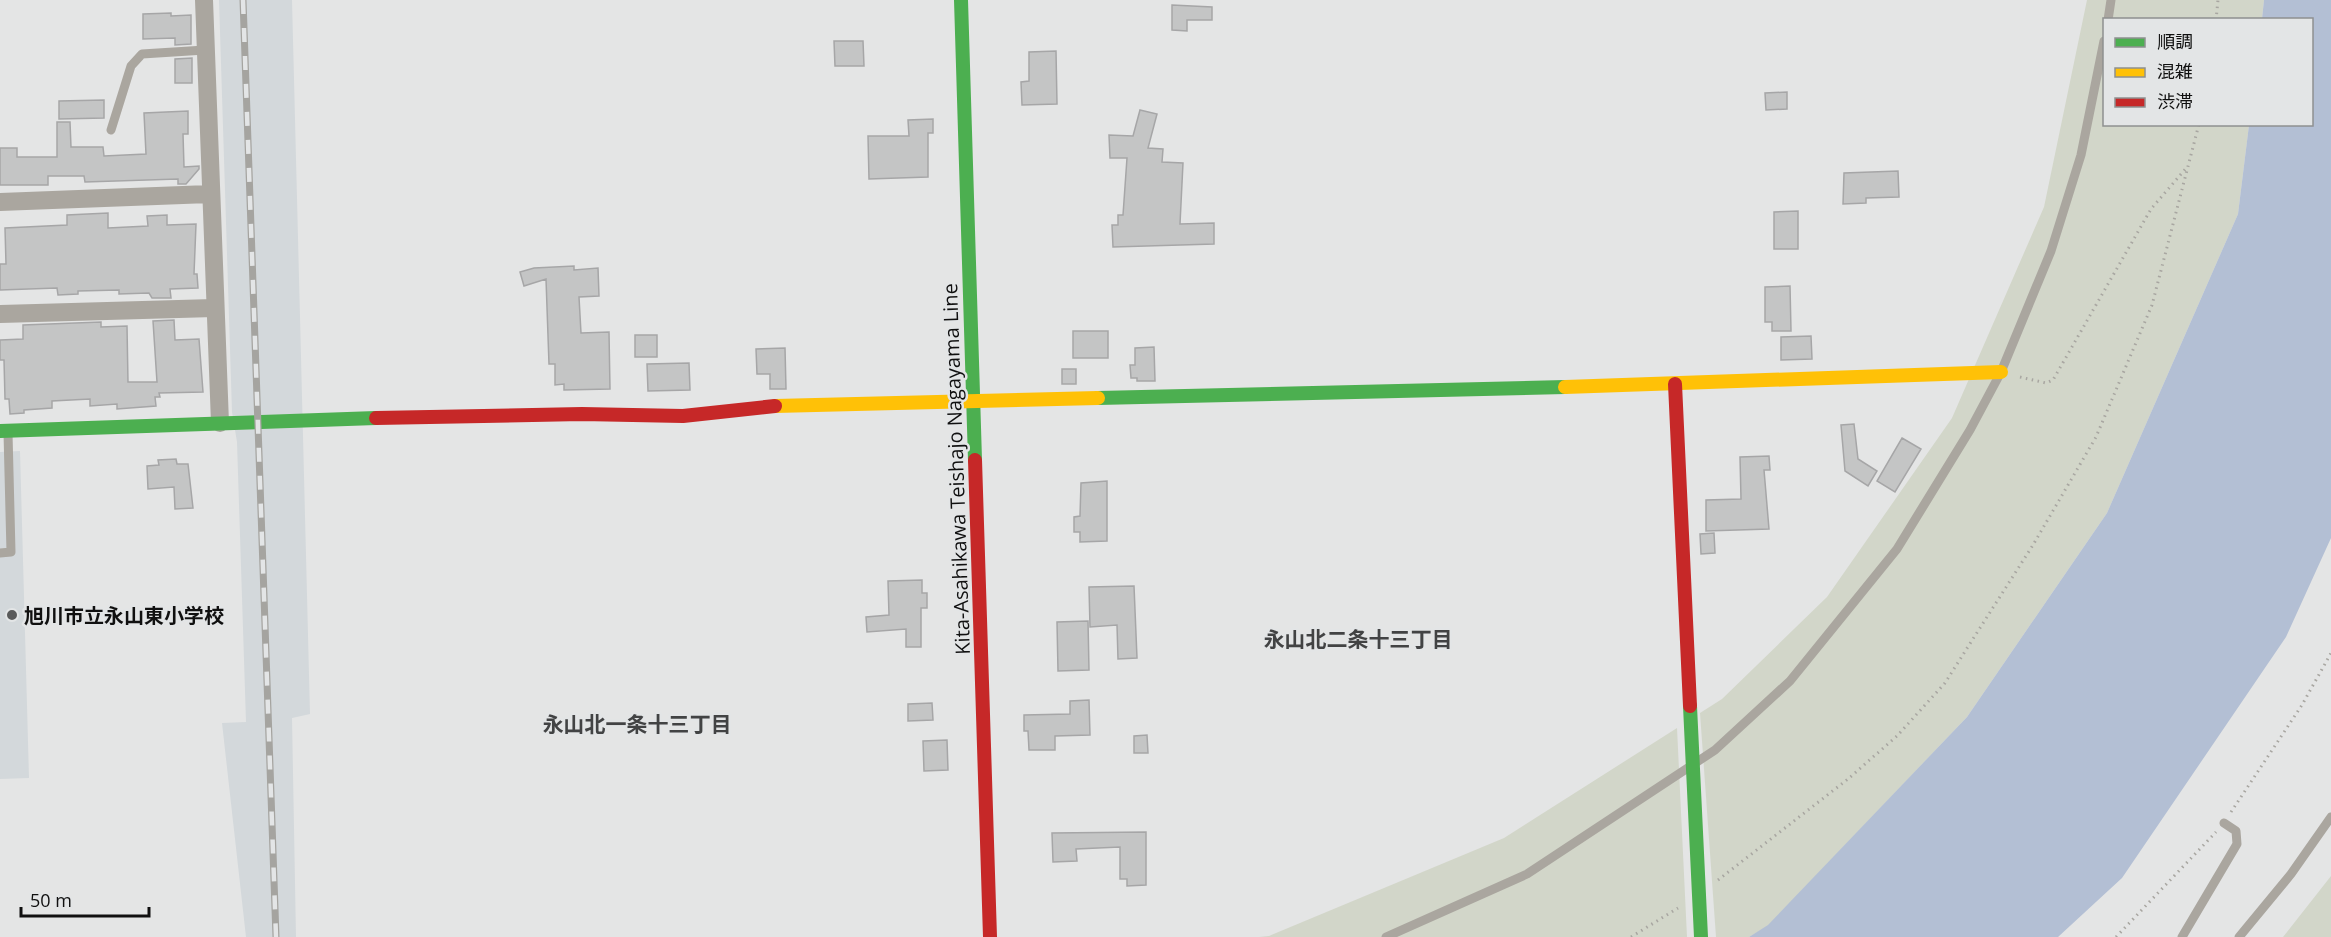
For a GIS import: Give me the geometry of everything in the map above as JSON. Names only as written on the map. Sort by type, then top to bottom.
[{"type":"street","points":[[204,0],[209,194],[220,423]]},
{"type":"street","name":"Kita-Asahikawa Teishajo Nagayama Line","points":[[961,0],[990,937]]},
{"type":"street","points":[[0,202],[209,194]]},
{"type":"street","points":[[0,314],[214,308]]},
{"type":"street","points":[[4,431],[570,414],[683,416],[772,406],[1675,384],[2001,372]]},
{"type":"street","points":[[1675,384],[1701,937]]},
{"type":"lane","points":[[2108,18],[2111,0]]},
{"type":"lane","points":[[1386,937],[1527,874],[1715,750],[1790,681],[1897,549],[1970,430],[2001,372],[2051,251],[2081,155],[2103,46]]},
{"type":"lane","points":[[111,130],[131,66],[142,54],[205,50]]},
{"type":"lane","points":[[0,552],[11,552],[4,431]]},
{"type":"lane","points":[[2239,937],[2291,874],[2331,816]]},
{"type":"lane","points":[[2182,937],[2237,844],[2236,831],[2224,823]]},
{"type":"path","points":[[2216,18],[2218,0]]},
{"type":"path","points":[[1716,882],[1848,779],[1897,736],[1950,675],[2033,545],[2096,437],[2152,305],[2198,126]]},
{"type":"path","points":[[2001,372],[2046,383],[2053,380],[2151,209],[2189,164]]},
{"type":"path","points":[[2116,937],[2224,823],[2302,705],[2331,653]]},
{"type":"path","points":[[1631,937],[1679,908]]},
{"type":"shaded area","points":[[219,0],[292,0],[310,714],[292,718],[296,937],[246,937],[222,723],[246,722],[237,442],[232,412]]},
{"type":"shaded area","points":[[2087,0],[2264,0],[2262,18],[2103,18],[2103,126],[2249,126],[2238,214],[2107,513],[1967,717],[1768,926],[1749,937],[1716,937],[1700,713],[1722,699],[1827,597],[1952,418],[2044,207]]},
{"type":"shaded area","name":"旭川市立永山東小学校","points":[[20,451],[29,778],[0,779],[0,452]]},
{"type":"shaded area","points":[[1677,728],[1687,937],[1259,937],[1269,936],[1504,838]]},
{"type":"shaded area","points":[[2331,876],[2331,937],[2283,937]]},
{"type":"water","points":[[2264,0],[2331,0],[2331,538],[2286,637],[2122,878],[2058,937],[1749,937],[1768,925],[1967,717],[2107,513],[2238,214],[2249,126],[2313,126],[2313,18],[2262,18]]},
{"type":"building","points":[[1172,5],[1212,7],[1212,20],[1187,20],[1187,31],[1172,30]]},
{"type":"building","points":[[171,13],[171,16],[191,15],[191,44],[175,45],[175,38],[143,39],[143,14]]},
{"type":"building","points":[[834,41],[863,41],[864,66],[835,66]]},
{"type":"building","points":[[1056,51],[1057,104],[1022,105],[1021,82],[1029,81],[1029,52]]},
{"type":"building","points":[[192,58],[192,83],[175,83],[175,59]]},
{"type":"building","points":[[1787,92],[1787,109],[1766,110],[1765,93]]},
{"type":"building","points":[[104,100],[104,118],[59,119],[59,101]]},
{"type":"building","points":[[1140,110],[1157,114],[1148,148],[1163,149],[1162,162],[1183,163],[1180,224],[1214,223],[1214,244],[1113,247],[1112,225],[1118,225],[1118,215],[1123,215],[1127,158],[1110,158],[1109,135],[1133,136]]},
{"type":"building","points":[[188,111],[188,134],[183,134],[184,167],[199,166],[199,169],[186,184],[178,184],[178,179],[85,182],[84,176],[48,176],[48,185],[0,185],[0,148],[17,148],[17,157],[57,157],[57,122],[70,122],[71,147],[103,147],[104,156],[146,154],[144,113]]},
{"type":"building","points":[[933,119],[933,133],[928,133],[928,177],[869,179],[868,136],[909,136],[908,120]]},
{"type":"building","points":[[1898,171],[1899,197],[1866,198],[1866,203],[1843,204],[1844,173]]},
{"type":"building","points":[[1798,211],[1798,249],[1774,249],[1774,212]]},
{"type":"building","points":[[108,213],[108,228],[148,226],[147,216],[167,215],[167,225],[196,224],[194,274],[197,274],[198,288],[170,289],[171,298],[152,298],[149,293],[119,294],[119,290],[78,291],[78,294],[58,295],[57,288],[0,290],[0,264],[6,264],[5,228],[67,225],[67,215]]},
{"type":"building","points":[[574,266],[574,270],[598,268],[599,296],[579,297],[581,333],[609,332],[610,389],[564,390],[564,384],[555,385],[555,364],[549,364],[546,279],[524,286],[520,272],[534,268]]},
{"type":"building","points":[[1790,286],[1791,331],[1772,331],[1772,322],[1765,322],[1765,287]]},
{"type":"building","points":[[174,320],[175,340],[199,339],[203,392],[159,393],[160,397],[155,397],[156,406],[117,409],[117,404],[90,406],[90,399],[52,401],[52,408],[24,410],[24,413],[10,414],[9,399],[5,399],[4,360],[0,360],[0,340],[23,339],[23,325],[101,322],[101,327],[127,326],[128,382],[157,382],[153,321]]},
{"type":"building","points":[[1073,331],[1108,331],[1108,358],[1073,358]]},
{"type":"building","points":[[635,335],[657,335],[657,357],[635,357]]},
{"type":"building","points":[[1811,336],[1812,359],[1781,360],[1781,337]]},
{"type":"building","points":[[1154,347],[1155,381],[1137,381],[1137,378],[1131,378],[1130,365],[1135,365],[1135,348]]},
{"type":"building","points":[[785,348],[786,389],[770,389],[770,374],[757,374],[756,349]]},
{"type":"building","points":[[689,363],[690,390],[648,391],[647,364]]},
{"type":"building","points":[[1062,369],[1076,369],[1076,384],[1062,384]]},
{"type":"building","points":[[1854,424],[1858,459],[1877,471],[1868,486],[1845,471],[1841,425]]},
{"type":"building","points":[[1902,438],[1921,449],[1895,492],[1877,481]]},
{"type":"building","points":[[1769,456],[1770,470],[1764,470],[1769,529],[1706,531],[1706,500],[1741,499],[1740,457]]},
{"type":"building","points":[[176,459],[177,464],[188,464],[193,508],[175,509],[174,487],[148,489],[147,466],[159,465],[158,460]]},
{"type":"building","points":[[1107,481],[1107,541],[1080,542],[1080,532],[1074,532],[1074,517],[1080,516],[1081,483]]},
{"type":"building","points":[[1714,533],[1715,553],[1701,554],[1700,534]]},
{"type":"building","points":[[922,580],[922,593],[927,593],[927,608],[921,608],[921,647],[906,647],[906,629],[867,632],[866,617],[889,615],[888,581]]},
{"type":"building","points":[[1134,586],[1137,658],[1118,659],[1117,625],[1090,627],[1089,587]]},
{"type":"building","points":[[1088,621],[1089,670],[1058,671],[1057,622]]},
{"type":"building","points":[[1089,700],[1090,735],[1055,736],[1055,750],[1029,750],[1028,731],[1024,731],[1024,715],[1070,714],[1070,701]]},
{"type":"building","points":[[932,703],[933,720],[908,721],[908,704]]},
{"type":"building","points":[[1147,735],[1148,753],[1134,753],[1134,736]]},
{"type":"building","points":[[947,740],[948,770],[924,771],[923,741]]},
{"type":"building","points":[[1146,832],[1146,885],[1127,886],[1127,879],[1120,879],[1120,847],[1076,849],[1077,861],[1053,862],[1052,833]]},
{"type":"railway","points":[[243,0],[276,937]]},
{"type":"traffic: fast","points":[[961,0],[975,460]]},
{"type":"traffic: fast","points":[[1098,398],[1565,387]]},
{"type":"traffic: fast","points":[[0,431],[376,418]]},
{"type":"traffic: fast","points":[[1690,706],[1701,937]]},
{"type":"traffic: slow","points":[[1565,387],[2001,372]]},
{"type":"traffic: slow","points":[[775,406],[1098,398]]},
{"type":"traffic: jam","points":[[1675,384],[1690,706]]},
{"type":"traffic: jam","points":[[376,418],[582,414],[683,416],[775,406]]},
{"type":"traffic: jam","points":[[975,460],[990,937]]},
{"type":"place","name":"旭川市立永山東小学校","points":[[12,615]]},
{"type":"district","name":"永山北二条十三丁目","points":[[1358,639]]},
{"type":"district","name":"永山北一条十三丁目","points":[[637,724]]}]
